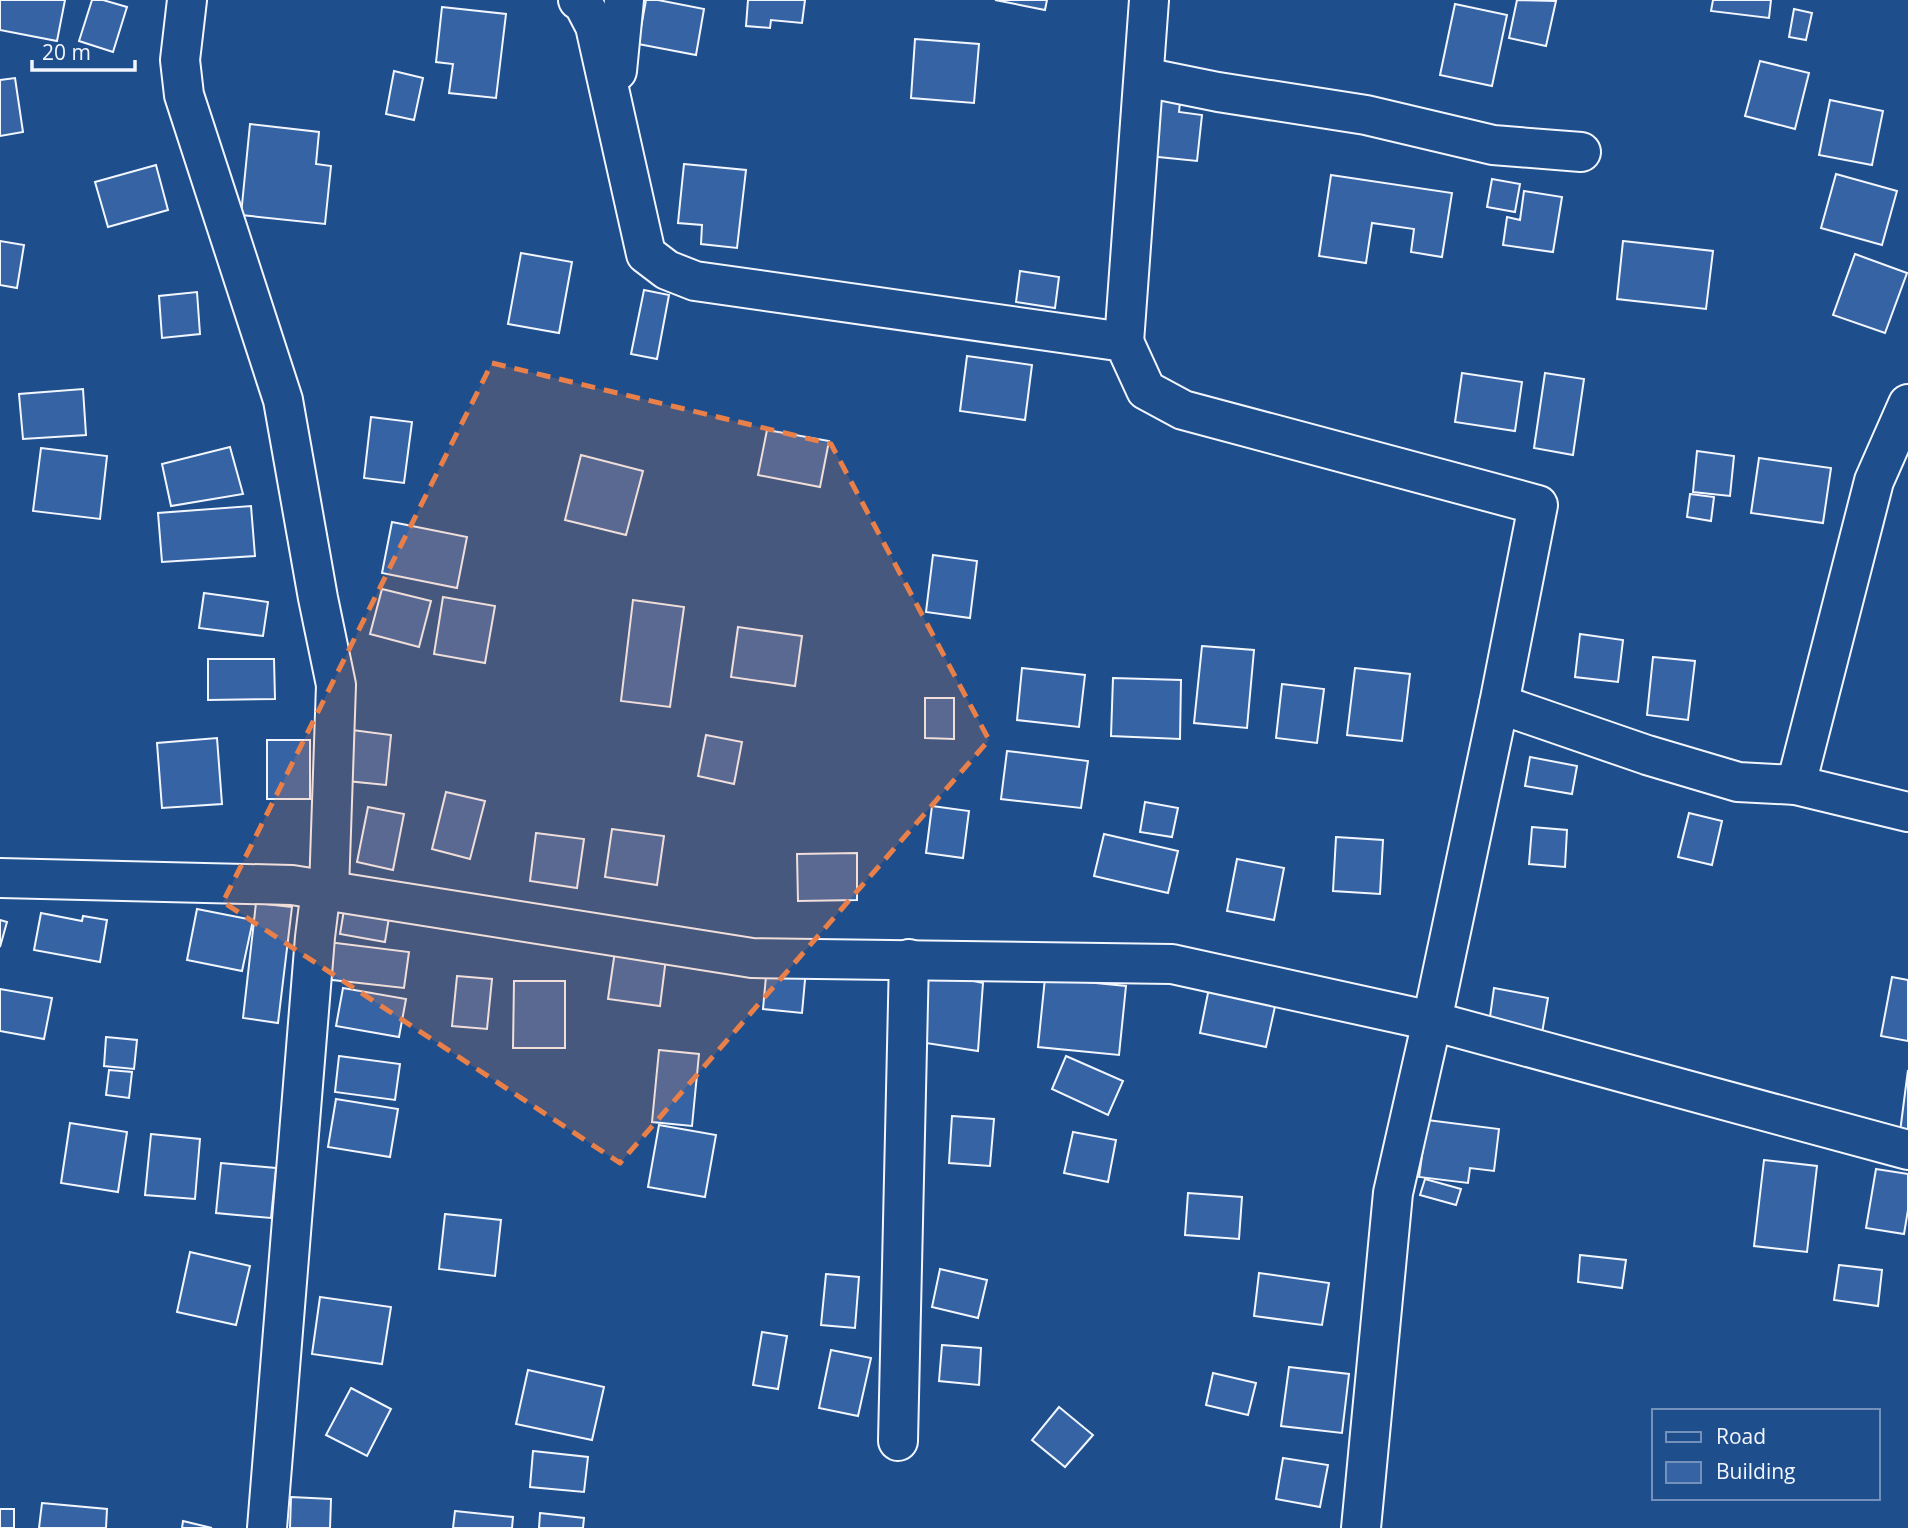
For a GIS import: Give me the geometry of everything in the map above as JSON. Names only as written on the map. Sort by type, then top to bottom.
[{"type":"street","points":[[187,0],[180,60],[184,95],[283,400],[336,685],[325,890],[315,937],[267,1528]]},
{"type":"street","points":[[578,0],[583,3],[596,26],[646,254],[667,270],[695,281],[1124,342]]},
{"type":"street","points":[[614,108],[624,0]]},
{"type":"street","points":[[1149,0],[1124,342],[1146,390],[1183,410],[1538,505],[1499,704],[1393,1193],[1361,1528]]},
{"type":"street","points":[[1144,77],[1217,92],[1366,115],[1493,145],[1581,152]]},
{"type":"street","points":[[1796,785],[1874,481],[1908,404]]},
{"type":"street","points":[[1499,704],[1647,755],[1738,782],[1796,785],[1908,812]]},
{"type":"street","points":[[0,878],[292,885],[752,958],[1172,964],[1432,1021],[1908,1150]]},
{"type":"street","points":[[898,1441],[909,960]]},
{"type":"highlighted area","points":[[492,363],[831,444],[989,740],[620,1163],[223,902]]},
{"type":"building","points":[[0,0],[65,0],[57,41],[0,30]]},
{"type":"building","points":[[92,0],[103,0],[127,7],[113,52],[79,41]]},
{"type":"building","points":[[646,0],[704,9],[696,55],[638,44]]},
{"type":"building","points":[[748,0],[805,0],[802,23],[771,20],[770,28],[746,26]]},
{"type":"building","points":[[995,0],[1047,0],[1045,10]]},
{"type":"building","points":[[1517,0],[1556,1],[1546,46],[1509,38]]},
{"type":"building","points":[[1713,0],[1771,0],[1769,18],[1711,11]]},
{"type":"building","points":[[1455,4],[1507,15],[1492,86],[1440,75]]},
{"type":"building","points":[[442,7],[506,14],[496,98],[449,93],[453,64],[436,62]]},
{"type":"building","points":[[1794,9],[1812,13],[1806,40],[1789,37]]},
{"type":"building","points":[[915,39],[979,44],[974,103],[911,98]]},
{"type":"building","points":[[1760,61],[1809,73],[1795,129],[1745,116]]},
{"type":"building","points":[[394,71],[423,78],[414,120],[386,114]]},
{"type":"building","points":[[15,78],[23,132],[0,136],[0,80]]},
{"type":"building","points":[[1146,89],[1181,93],[1179,112],[1202,115],[1197,161],[1139,155]]},
{"type":"building","points":[[1830,100],[1883,111],[1872,165],[1819,155]]},
{"type":"building","points":[[250,124],[319,132],[316,164],[331,166],[325,224],[241,215]]},
{"type":"building","points":[[684,164],[746,170],[737,248],[701,244],[702,225],[678,223]]},
{"type":"building","points":[[156,165],[168,210],[108,227],[95,182]]},
{"type":"building","points":[[1836,174],[1897,191],[1882,245],[1821,228]]},
{"type":"building","points":[[1331,175],[1452,193],[1442,257],[1411,252],[1414,229],[1372,223],[1366,263],[1319,256]]},
{"type":"building","points":[[1492,179],[1520,184],[1515,212],[1487,207]]},
{"type":"building","points":[[1524,191],[1562,197],[1553,252],[1503,245],[1507,217],[1520,220]]},
{"type":"building","points":[[0,241],[24,245],[17,288],[0,285]]},
{"type":"building","points":[[1623,241],[1713,251],[1706,309],[1617,299]]},
{"type":"building","points":[[521,253],[572,262],[559,333],[508,324]]},
{"type":"building","points":[[1855,254],[1907,273],[1885,333],[1833,315]]},
{"type":"building","points":[[1020,271],[1059,277],[1055,308],[1016,302]]},
{"type":"building","points":[[644,290],[669,295],[657,359],[631,354]]},
{"type":"building","points":[[197,292],[200,334],[162,338],[159,296]]},
{"type":"building","points":[[967,356],[1032,365],[1025,420],[960,411]]},
{"type":"building","points":[[1462,373],[1522,382],[1515,431],[1455,422]]},
{"type":"building","points":[[1545,373],[1584,379],[1573,455],[1534,448]]},
{"type":"building","points":[[83,389],[86,435],[23,439],[19,394]]},
{"type":"building","points":[[371,417],[412,422],[404,483],[364,478]]},
{"type":"building","points":[[767,430],[829,441],[820,487],[758,475]]},
{"type":"building","points":[[230,447],[243,494],[171,506],[162,464]]},
{"type":"building","points":[[41,448],[107,456],[100,519],[33,511]]},
{"type":"building","points":[[1697,451],[1734,456],[1730,496],[1693,492]]},
{"type":"building","points":[[581,455],[643,471],[626,535],[565,520]]},
{"type":"building","points":[[1759,458],[1831,468],[1823,523],[1751,513]]},
{"type":"building","points":[[1690,494],[1714,497],[1711,521],[1687,517]]},
{"type":"building","points":[[251,506],[255,556],[162,562],[158,513]]},
{"type":"building","points":[[392,522],[467,537],[457,588],[382,573]]},
{"type":"building","points":[[933,555],[977,561],[970,618],[926,612]]},
{"type":"building","points":[[382,589],[431,601],[419,647],[370,634]]},
{"type":"building","points":[[204,593],[268,602],[263,636],[199,628]]},
{"type":"building","points":[[443,597],[495,606],[485,663],[434,654]]},
{"type":"building","points":[[633,600],[684,607],[670,707],[621,701]]},
{"type":"building","points":[[738,627],[802,636],[795,686],[731,677]]},
{"type":"building","points":[[1580,634],[1623,640],[1618,682],[1575,677]]},
{"type":"building","points":[[1202,646],[1254,650],[1247,728],[1194,723]]},
{"type":"building","points":[[1653,657],[1695,661],[1688,720],[1647,715]]},
{"type":"building","points":[[208,659],[274,659],[275,699],[208,700]]},
{"type":"building","points":[[1022,668],[1085,675],[1079,727],[1017,720]]},
{"type":"building","points":[[1355,668],[1410,674],[1402,741],[1347,735]]},
{"type":"building","points":[[1113,678],[1181,680],[1180,739],[1111,736]]},
{"type":"building","points":[[1282,684],[1324,689],[1317,743],[1276,738]]},
{"type":"building","points":[[925,698],[954,698],[954,739],[925,738]]},
{"type":"building","points":[[352,730],[391,735],[386,785],[347,781]]},
{"type":"building","points":[[706,735],[742,742],[734,784],[698,776]]},
{"type":"building","points":[[217,738],[222,804],[162,808],[157,743]]},
{"type":"building","points":[[267,740],[310,740],[310,799],[267,799]]},
{"type":"building","points":[[1007,751],[1088,761],[1081,808],[1001,799]]},
{"type":"building","points":[[1530,757],[1577,766],[1572,794],[1525,786]]},
{"type":"building","points":[[446,792],[485,801],[470,859],[432,849]]},
{"type":"building","points":[[1145,802],[1178,808],[1172,837],[1140,832]]},
{"type":"building","points":[[932,806],[969,811],[963,858],[926,853]]},
{"type":"building","points":[[368,807],[404,814],[393,870],[357,862]]},
{"type":"building","points":[[1689,813],[1722,821],[1712,865],[1678,857]]},
{"type":"building","points":[[1532,827],[1567,830],[1565,867],[1529,864]]},
{"type":"building","points":[[612,829],[664,836],[657,885],[605,877]]},
{"type":"building","points":[[536,833],[584,839],[577,888],[530,881]]},
{"type":"building","points":[[1104,834],[1178,851],[1168,893],[1094,876]]},
{"type":"building","points":[[1336,837],[1383,840],[1380,894],[1333,891]]},
{"type":"building","points":[[857,853],[857,900],[798,901],[797,854]]},
{"type":"building","points":[[1237,859],[1284,868],[1274,920],[1227,911]]},
{"type":"building","points":[[256,903],[292,907],[278,1023],[243,1018]]},
{"type":"building","points":[[345,904],[390,911],[385,942],[340,934]]},
{"type":"building","points":[[197,909],[253,920],[242,971],[187,960]]},
{"type":"building","points":[[41,913],[82,921],[83,916],[107,920],[100,962],[34,950]]},
{"type":"building","points":[[0,920],[7,922],[0,947]]},
{"type":"building","points":[[328,942],[409,952],[404,988],[324,979]]},
{"type":"building","points":[[615,951],[666,958],[660,1006],[608,999]]},
{"type":"building","points":[[767,965],[806,969],[802,1013],[763,1009]]},
{"type":"building","points":[[924,970],[983,983],[978,1051],[913,1041]]},
{"type":"building","points":[[457,976],[492,979],[487,1029],[452,1026]]},
{"type":"building","points":[[1892,977],[1908,980],[1908,1041],[1881,1036]]},
{"type":"building","points":[[1045,978],[1126,986],[1119,1055],[1038,1047]]},
{"type":"building","points":[[514,981],[565,981],[565,1048],[513,1048]]},
{"type":"building","points":[[343,988],[406,999],[399,1037],[336,1026]]},
{"type":"building","points":[[1209,988],[1276,1002],[1266,1047],[1200,1033]]},
{"type":"building","points":[[1494,988],[1548,998],[1542,1033],[1489,1024]]},
{"type":"building","points":[[0,989],[52,998],[44,1039],[0,1031]]},
{"type":"building","points":[[106,1037],[137,1040],[134,1069],[104,1066]]},
{"type":"building","points":[[659,1050],[699,1054],[692,1126],[652,1122]]},
{"type":"building","points":[[339,1056],[400,1064],[395,1100],[335,1092]]},
{"type":"building","points":[[1066,1056],[1123,1081],[1108,1115],[1052,1089]]},
{"type":"building","points":[[109,1070],[132,1072],[129,1098],[106,1095]]},
{"type":"building","points":[[1908,1070],[1908,1133],[1900,1132]]},
{"type":"building","points":[[336,1099],[398,1109],[390,1157],[328,1147]]},
{"type":"building","points":[[952,1116],[994,1119],[990,1166],[949,1163]]},
{"type":"building","points":[[1427,1120],[1499,1129],[1494,1171],[1470,1168],[1468,1183],[1419,1177]]},
{"type":"building","points":[[70,1123],[127,1132],[118,1192],[61,1183]]},
{"type":"building","points":[[659,1125],[716,1135],[705,1197],[648,1187]]},
{"type":"building","points":[[1073,1132],[1116,1140],[1108,1182],[1064,1173]]},
{"type":"building","points":[[151,1134],[200,1139],[195,1199],[145,1195]]},
{"type":"building","points":[[1764,1160],[1817,1166],[1807,1252],[1754,1246]]},
{"type":"building","points":[[221,1163],[276,1168],[271,1218],[216,1213]]},
{"type":"building","points":[[1876,1169],[1908,1174],[1908,1210],[1904,1234],[1866,1228]]},
{"type":"building","points":[[1425,1179],[1461,1189],[1456,1205],[1420,1195]]},
{"type":"building","points":[[1188,1193],[1242,1197],[1239,1239],[1185,1235]]},
{"type":"building","points":[[445,1214],[501,1220],[495,1276],[439,1269]]},
{"type":"building","points":[[190,1252],[250,1266],[236,1325],[177,1312]]},
{"type":"building","points":[[1580,1255],[1626,1260],[1622,1288],[1578,1282]]},
{"type":"building","points":[[1839,1265],[1882,1270],[1878,1306],[1834,1300]]},
{"type":"building","points":[[940,1269],[987,1280],[978,1318],[932,1307]]},
{"type":"building","points":[[1259,1273],[1329,1283],[1322,1325],[1254,1316]]},
{"type":"building","points":[[826,1274],[859,1277],[855,1328],[821,1325]]},
{"type":"building","points":[[320,1297],[391,1307],[382,1364],[312,1354]]},
{"type":"building","points":[[762,1332],[787,1336],[778,1389],[753,1385]]},
{"type":"building","points":[[942,1345],[981,1348],[979,1385],[939,1381]]},
{"type":"building","points":[[831,1350],[871,1358],[858,1416],[819,1408]]},
{"type":"building","points":[[1289,1367],[1349,1374],[1342,1433],[1281,1426]]},
{"type":"building","points":[[528,1370],[604,1387],[592,1440],[516,1424]]},
{"type":"building","points":[[1213,1373],[1256,1383],[1248,1415],[1206,1405]]},
{"type":"building","points":[[351,1388],[391,1409],[367,1456],[326,1435]]},
{"type":"building","points":[[1059,1407],[1093,1435],[1065,1467],[1032,1440]]},
{"type":"building","points":[[533,1451],[588,1457],[584,1492],[530,1487]]},
{"type":"building","points":[[1283,1458],[1328,1465],[1320,1507],[1276,1499]]},
{"type":"building","points":[[291,1497],[331,1499],[330,1528],[290,1528]]},
{"type":"building","points":[[42,1503],[107,1509],[106,1528],[39,1528]]},
{"type":"building","points":[[0,1509],[14,1509],[14,1528],[0,1528]]},
{"type":"building","points":[[455,1511],[513,1517],[512,1528],[453,1528]]},
{"type":"building","points":[[540,1513],[584,1518],[583,1528],[539,1528]]},
{"type":"building","points":[[183,1521],[212,1528],[182,1528]]}]
